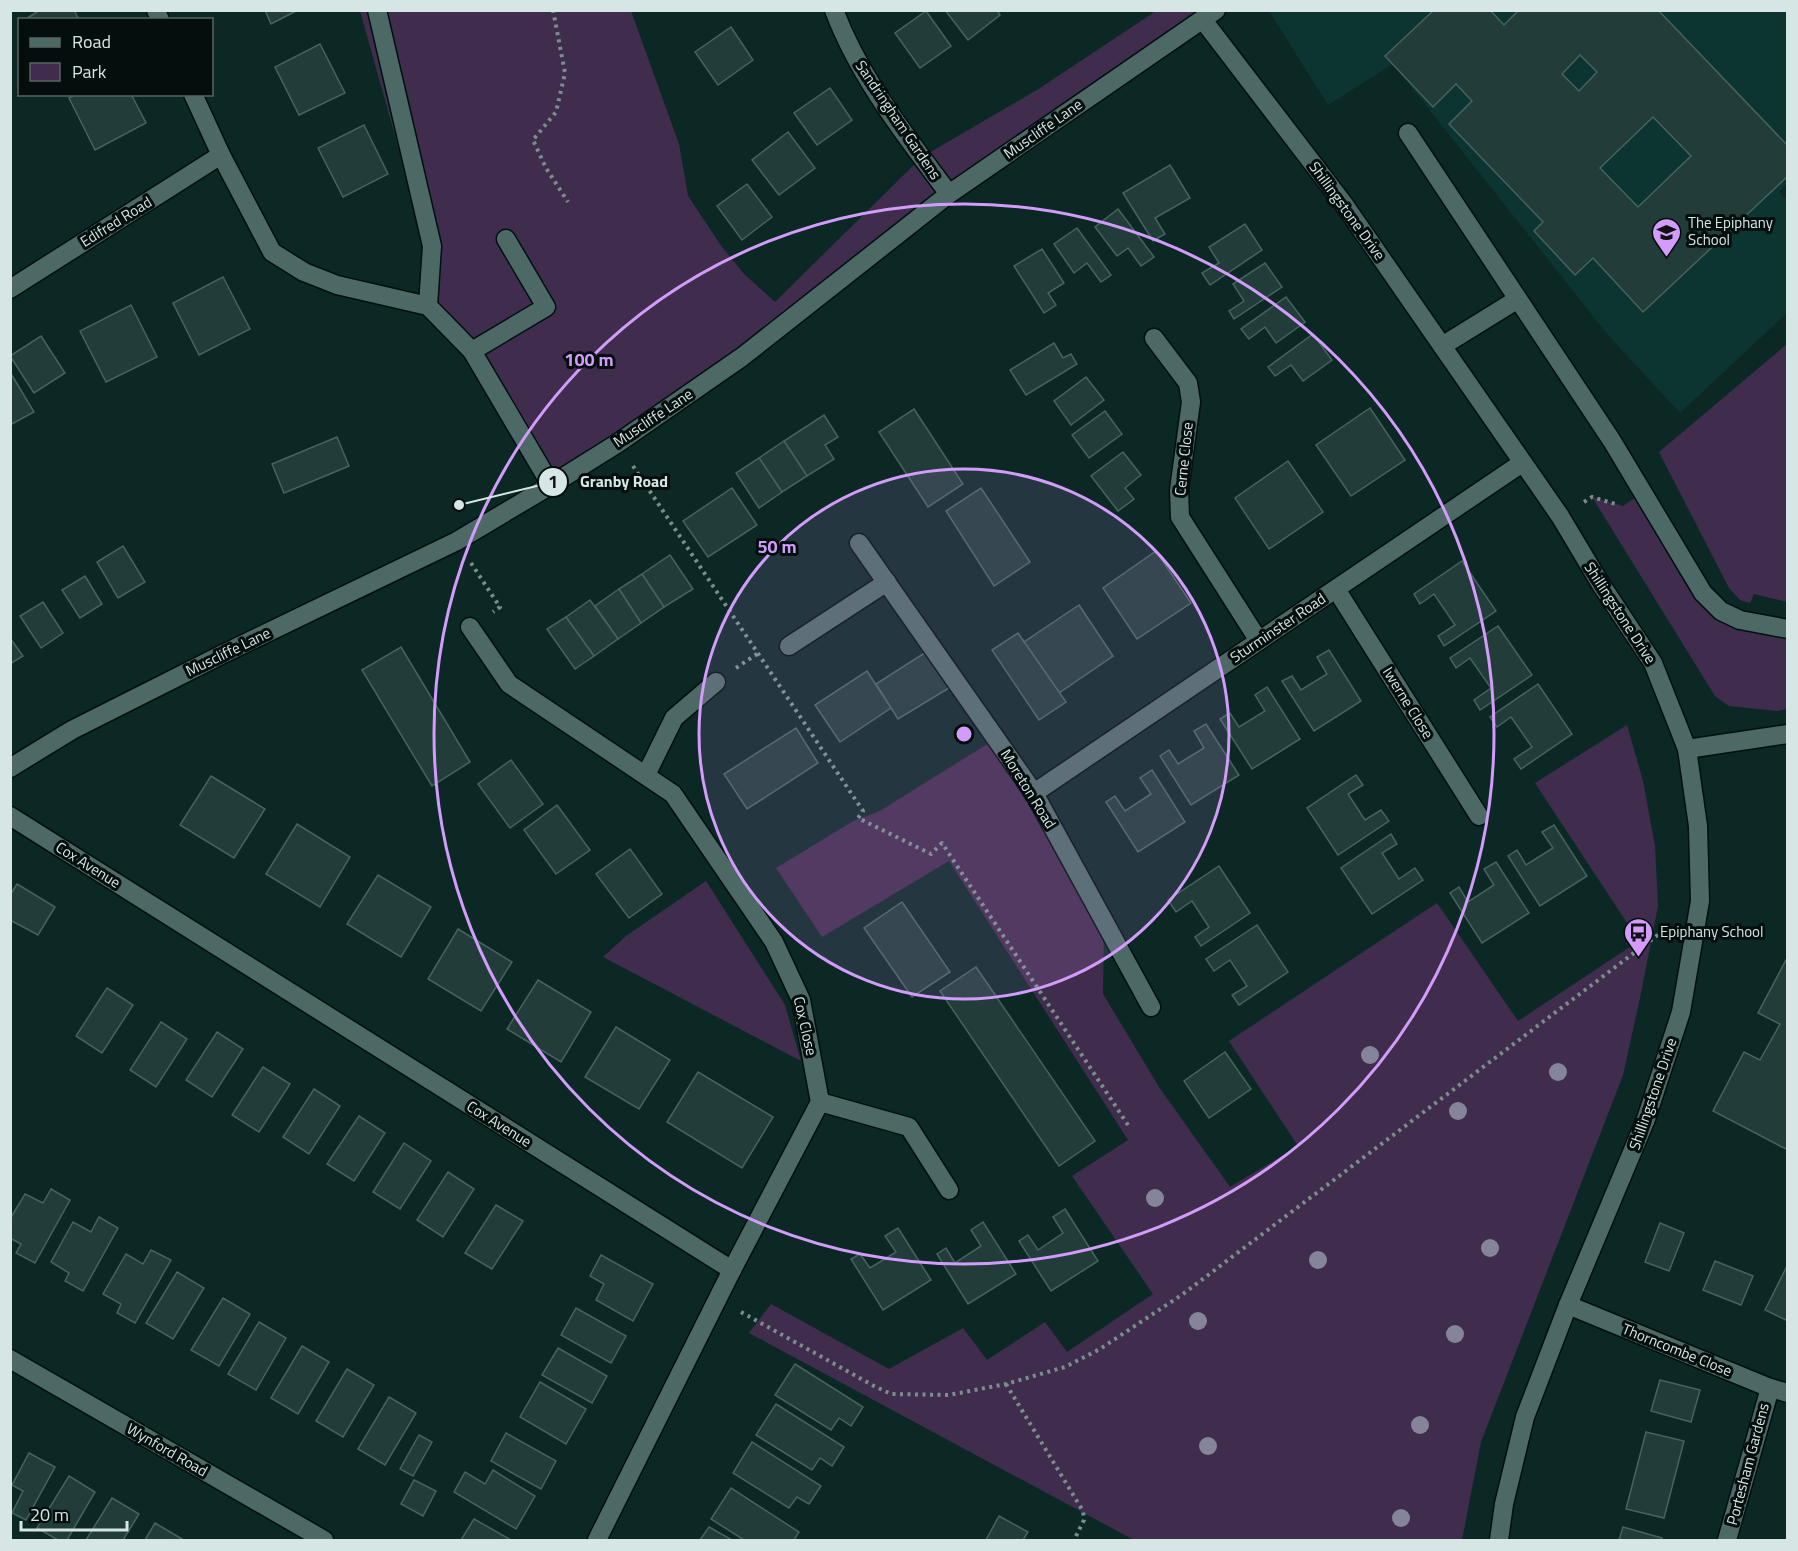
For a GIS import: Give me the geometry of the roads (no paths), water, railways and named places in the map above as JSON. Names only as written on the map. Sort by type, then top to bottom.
[{"type":"street","points":[[377,10],[432,246],[428,306]]},
{"type":"street","name":"Sandringham Gardens","points":[[834,10],[846,41],[866,77],[949,194]]},
{"type":"street","name":"Muscliffe Lane","points":[[10,768],[93,719],[457,541],[618,443],[742,357],[949,194],[1210,15]]},
{"type":"street","name":"Shillingstone Drive","points":[[1210,15],[1560,516],[1600,584],[1653,663],[1686,749],[1698,826],[1700,901],[1681,1012],[1646,1119],[1568,1305],[1525,1418],[1504,1504],[1499,1540]]},
{"type":"street","points":[[194,96],[221,155],[272,252],[304,272],[337,285],[428,306],[472,351],[551,485]]},
{"type":"street","points":[[1408,133],[1612,441],[1703,593],[1721,611],[1740,620],[1788,629]]},
{"type":"street","name":"Edifred Road","points":[[10,289],[221,155]]},
{"type":"street","points":[[472,351],[546,307],[506,238]]},
{"type":"street","points":[[1442,346],[1518,299]]},
{"type":"street","name":"Cerne Close","points":[[1154,338],[1188,383],[1191,402],[1179,490],[1180,517],[1259,640]]},
{"type":"street","name":"Sturminster Road","points":[[1034,793],[1522,463]]},
{"type":"street","name":"Moreton Road","points":[[859,543],[1034,793],[1151,1007]]},
{"type":"street","points":[[789,646],[887,582]]},
{"type":"street","name":"Iwerne Close","points":[[1336,589],[1479,816]]},
{"type":"street","name":"Cox Close","points":[[470,627],[509,684],[673,794],[774,942],[801,1000],[820,1102]]},
{"type":"street","points":[[646,775],[674,718],[716,682]]},
{"type":"street","points":[[1686,749],[1788,734]]},
{"type":"street","name":"Cox Avenue","points":[[10,816],[732,1270]]},
{"type":"street","points":[[597,1540],[717,1298],[820,1102],[909,1127],[949,1190]]},
{"type":"street","name":"Thorncombe Close","points":[[1568,1305],[1770,1388],[1788,1393]]},
{"type":"street","name":"Wynford Road","points":[[10,1359],[324,1540]]},
{"type":"street","name":"Portesham Gardens","points":[[1727,1540],[1770,1388]]},
{"type":"place","name":"The Epiphany School","points":[[1667,258]]},
{"type":"place","name":"Granby Road","points":[[459,505]]},
{"type":"place","name":"Epiphany School","points":[[1639,958]]}]
